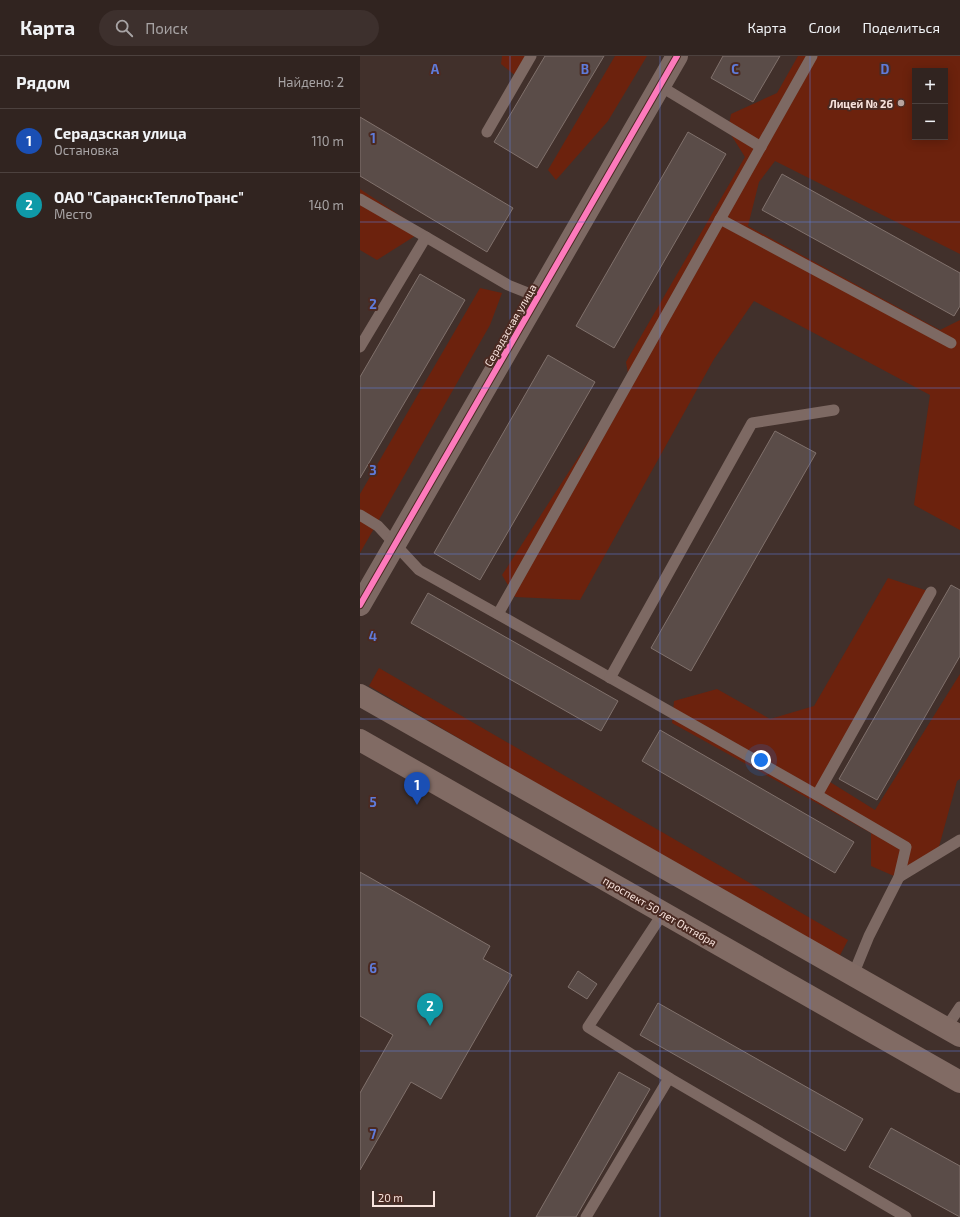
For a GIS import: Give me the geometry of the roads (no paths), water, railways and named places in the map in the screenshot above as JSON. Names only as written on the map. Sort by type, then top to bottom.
[{"type":"main road","points":[[360,695],[953,1032]]},
{"type":"main road","name":"проспект 50 лет Октября","points":[[360,740],[960,1082]]},
{"type":"street","name":"Серадзская улица","points":[[360,604],[677,56]]},
{"type":"lane","points":[[487,132],[531,56]]},
{"type":"lane","points":[[498,614],[812,56]]},
{"type":"lane","points":[[660,86],[760,147]]},
{"type":"lane","points":[[360,199],[508,285],[538,297]]},
{"type":"lane","points":[[720,219],[951,342]]},
{"type":"lane","points":[[360,347],[426,237]]},
{"type":"lane","points":[[610,678],[752,423],[834,410]]},
{"type":"lane","points":[[360,516],[378,526],[416,568],[906,847],[899,877],[869,936],[853,975]]},
{"type":"lane","points":[[816,795],[931,592]]},
{"type":"lane","points":[[899,877],[960,840]]},
{"type":"lane","points":[[663,913],[588,1026],[668,1078],[906,1217]]},
{"type":"lane","points":[[953,1032],[960,1007]]},
{"type":"lane","points":[[586,1217],[668,1078]]},
{"type":"place","name":"Лицей № 26","points":[[901,103]]},
{"type":"place","name":"Серадзская улица","points":[[417,805]]},
{"type":"place","name":"ОАО \"СаранскТеплоТранс\"","points":[[430,1026]]}]
